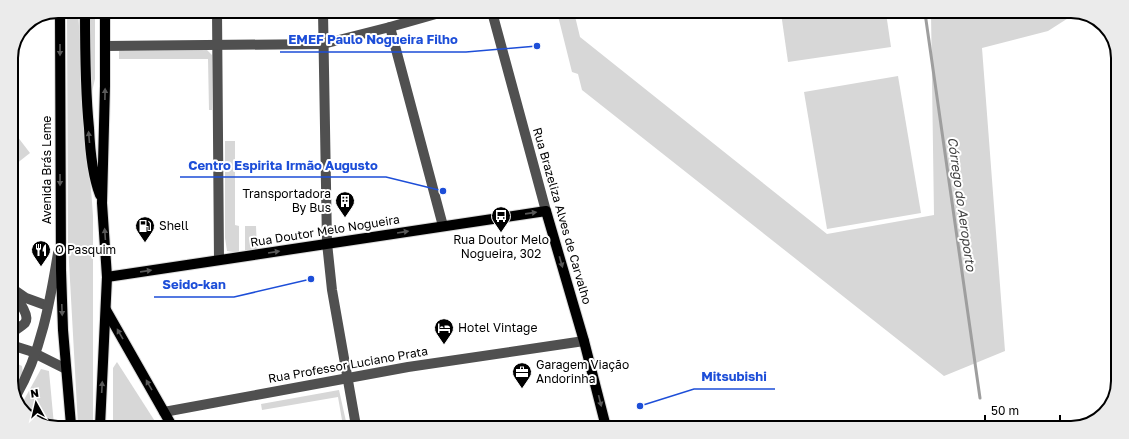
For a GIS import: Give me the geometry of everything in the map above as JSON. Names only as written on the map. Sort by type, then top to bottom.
[{"type":"main road","name":"Avenida Brás Leme","points":[[60,18],[60,239],[63,330],[71,421]]},
{"type":"main road","points":[[85,18],[86,98],[91,158],[95,181],[102,203]]},
{"type":"main road","points":[[100,421],[107,277],[102,203],[105,18]]},
{"type":"main road","name":"Rua Doutor Melo Nogueira","points":[[107,277],[546,211]]},
{"type":"main road","name":"Rua Brazeliza Alves de Carvalho","points":[[546,211],[584,341],[604,421]]},
{"type":"main road","points":[[106,310],[169,421]]},
{"type":"street","points":[[217,18],[219,260]]},
{"type":"street","points":[[323,18],[326,243],[332,290],[355,421]]},
{"type":"street","points":[[105,46],[323,44],[390,28],[423,18]]},
{"type":"street","name":"Rua Brazeliza Alves de Carvalho","points":[[494,18],[546,211]]},
{"type":"street","points":[[390,28],[443,226]]},
{"type":"street","points":[[19,390],[25,381],[36,354],[48,306],[60,239]]},
{"type":"street","points":[[18,293],[26,298],[48,306]]},
{"type":"street","points":[[18,301],[26,314],[26,320],[18,328]]},
{"type":"street","name":"Rua Professor Luciano Prata","points":[[164,412],[408,367],[584,341]]},
{"type":"street","points":[[18,346],[66,370]]},
{"type":"shaded area","points":[[67,18],[78,18],[84,101],[88,18],[95,18],[95,79],[89,104],[85,107],[93,216],[93,421],[78,421],[68,244]]},
{"type":"shaded area","points":[[558,18],[575,18],[580,37],[827,234],[934,215],[931,18],[1068,18],[1048,31],[982,48],[1005,351],[944,376],[582,90],[578,74],[572,72]]},
{"type":"shaded area","points":[[782,18],[887,18],[891,47],[788,62]]},
{"type":"shaded area","points":[[207,50],[212,55],[212,110],[209,110],[208,59],[119,59],[119,51]]},
{"type":"shaded area","points":[[898,76],[921,213],[827,229],[804,92]]},
{"type":"shaded area","points":[[18,137],[30,153],[18,162]]},
{"type":"shaded area","points":[[225,141],[235,141],[235,225],[239,226],[239,253],[227,251],[225,238]]},
{"type":"shaded area","points":[[245,226],[256,226],[257,249],[245,252]]},
{"type":"shaded area","points":[[117,362],[155,421],[113,421],[113,368]]},
{"type":"shaded area","points":[[18,364],[22,366],[23,373],[18,383]]},
{"type":"shaded area","points":[[41,369],[49,371],[54,421],[40,417],[23,401]]},
{"type":"shaded area","points":[[339,390],[346,421],[342,421],[338,397],[262,410],[261,404]]},
{"type":"waterway","name":"Córrego do Aeroporto","points":[[926,18],[980,398]]},
{"type":"place","name":"EMEF Paulo Nogueira Filho","points":[[537,46]]},
{"type":"place","name":"Centro Espirita Irmão Augusto","points":[[443,191]]},
{"type":"place","name":"Transportadora By Bus","points":[[345,218]]},
{"type":"place","name":"Rua Doutor Melo Nogueira, 302","points":[[501,233]]},
{"type":"place","name":"Shell","points":[[145,243]]},
{"type":"place","name":"O Pasquim","points":[[41,267]]},
{"type":"place","name":"Seido-kan","points":[[311,279]]},
{"type":"place","name":"Hotel Vintage","points":[[444,345]]},
{"type":"place","name":"Garagem Viação Andorinha","points":[[522,389]]},
{"type":"place","name":"Mitsubishi","points":[[640,406]]}]
